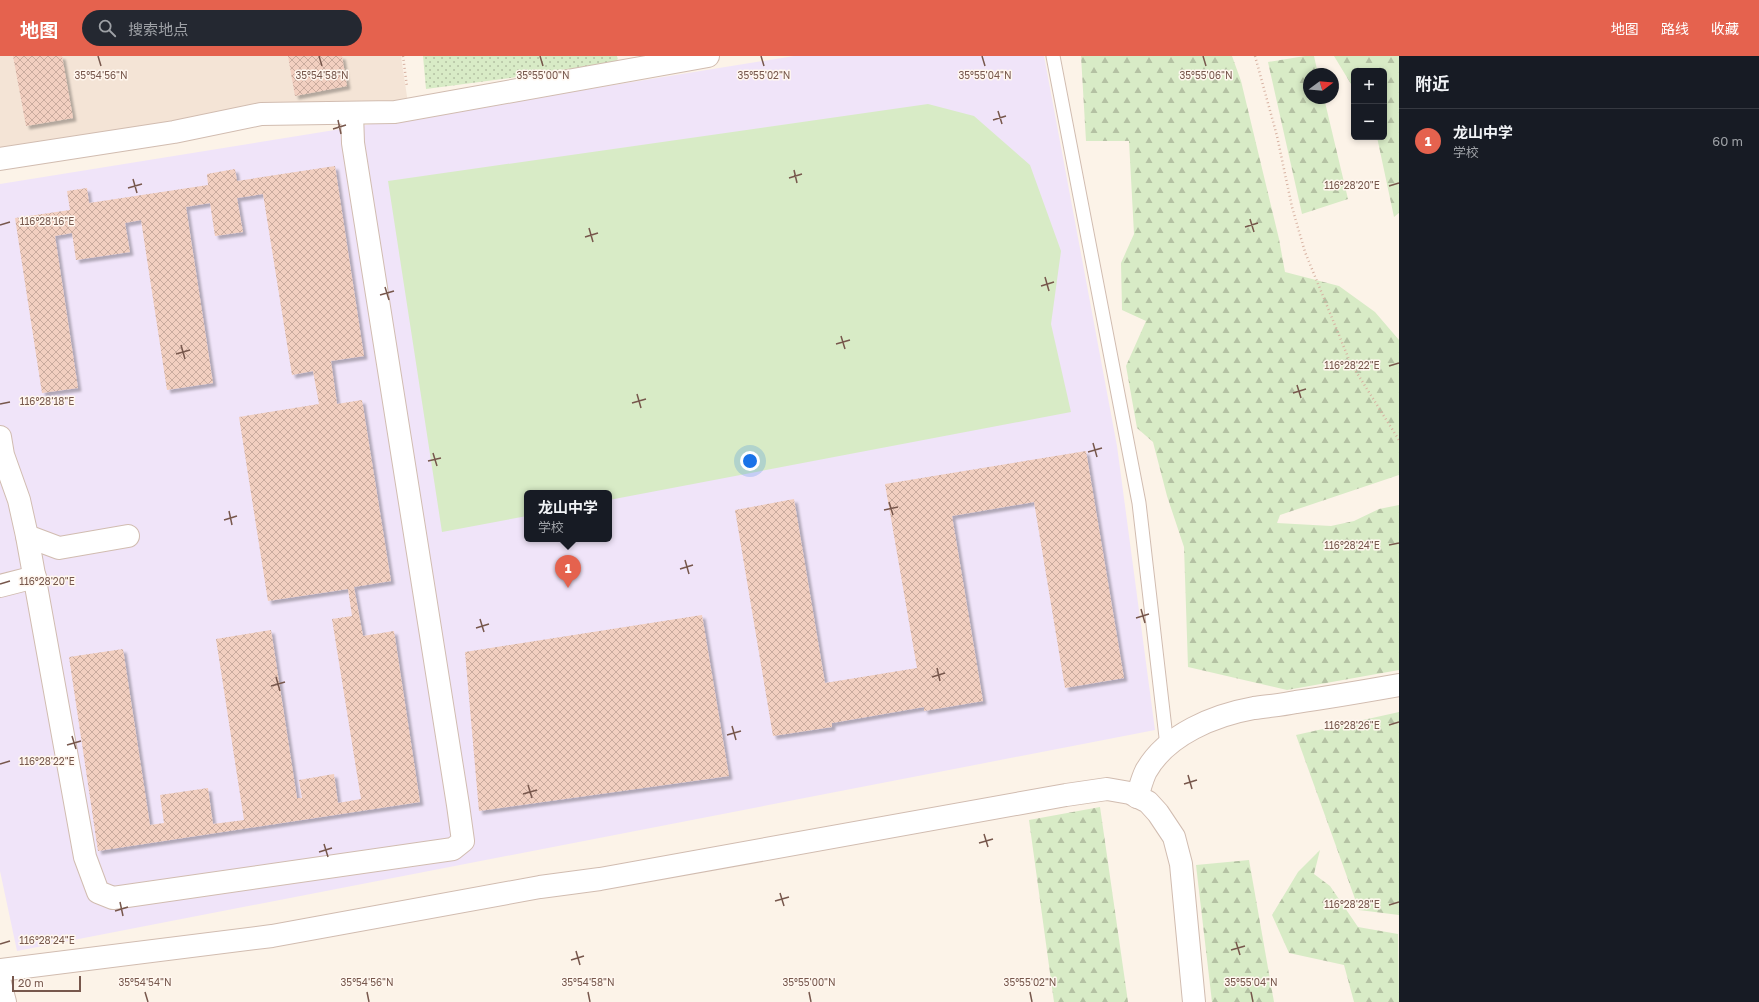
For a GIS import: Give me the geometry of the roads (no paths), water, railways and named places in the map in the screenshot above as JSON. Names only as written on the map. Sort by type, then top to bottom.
[{"type":"street","points":[[0,159],[174,132],[261,114],[395,112],[409,110],[633,62],[708,56]]},
{"type":"street","points":[[0,437],[3,455],[19,500],[27,536],[85,857],[98,892],[113,898],[453,849],[462,841],[458,805],[353,143],[352,113]]},
{"type":"street","points":[[27,536],[59,548],[128,536]]},
{"type":"street","points":[[0,586],[35,577]]},
{"type":"street","points":[[1137,797],[1146,771],[1154,760],[1167,746],[1187,732],[1203,725],[1239,712],[1399,685]]},
{"type":"street","points":[[0,970],[272,936],[1107,789],[1130,793],[1148,802],[1158,813],[1174,837],[1181,864],[1194,1002]]},
{"type":"street","points":[[0,982],[5,1002]]},
{"type":"lane","points":[[1053,56],[1139,503],[1167,746]]},
{"type":"place","name":"龙山中学","points":[[568,588]]}]
